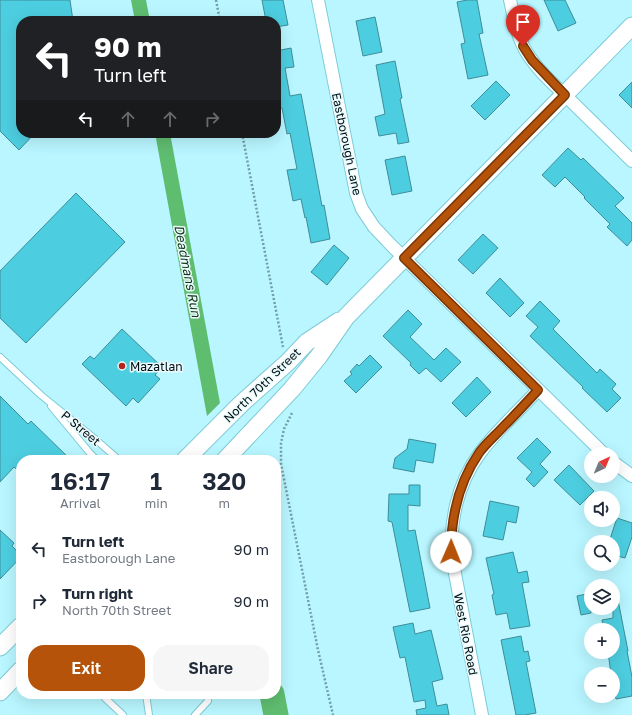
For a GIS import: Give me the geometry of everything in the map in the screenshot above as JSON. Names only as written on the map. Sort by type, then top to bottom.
[{"type":"main road","name":"North 70th Street","points":[[230,455],[292,389],[319,356],[346,317],[632,26]]},
{"type":"main road","name":"North 70th Street","points":[[190,455],[242,403],[288,362],[307,342],[346,317]]},
{"type":"main road","points":[[0,647],[16,631]]},
{"type":"main road","points":[[0,692],[16,675]]},
{"type":"street","name":"Eastborough Lane","points":[[318,0],[356,193],[362,209],[374,227],[404,258],[597,447]]},
{"type":"street","points":[[510,0],[519,38],[527,53],[538,67],[565,95],[632,161]]},
{"type":"street","name":"West Rio Road","points":[[482,715],[453,563],[451,542],[454,516],[463,485],[480,452],[538,390]]},
{"type":"street","points":[[620,467],[632,476]]},
{"type":"lane","name":"P Street","points":[[0,357],[42,396],[113,455]]},
{"type":"lane","name":"P Street","points":[[42,396],[92,455]]},
{"type":"lane","points":[[106,699],[123,715]]},
{"type":"lane","points":[[147,699],[149,715]]},
{"type":"lane","points":[[195,715],[208,701],[208,699]]},
{"type":"path","points":[[216,0],[219,16]]},
{"type":"path","points":[[243,138],[284,351]]},
{"type":"path","points":[[281,455],[280,443],[284,429],[295,407]]},
{"type":"path","points":[[281,464],[316,643],[333,715]]},
{"type":"water","points":[[131,0],[146,0],[149,16],[134,16]]},
{"type":"water","points":[[156,138],[171,138],[220,403],[207,416]]},
{"type":"building","points":[[0,0],[70,0],[72,16],[16,16],[16,138],[30,138],[19,150],[0,131]]},
{"type":"building","points":[[262,0],[283,0],[288,25],[281,26],[281,16],[265,16]]},
{"type":"building","points":[[477,0],[483,33],[479,34],[488,75],[468,79],[461,44],[465,43],[457,2]]},
{"type":"building","points":[[544,0],[565,0],[576,23],[558,31]]},
{"type":"building","points":[[375,17],[382,52],[363,56],[356,21]]},
{"type":"building","points":[[291,48],[294,67],[285,68],[290,96],[301,94],[322,206],[324,205],[330,239],[311,243],[301,199],[293,201],[287,170],[297,169],[290,133],[287,134],[281,108],[281,50]]},
{"type":"building","points":[[395,61],[402,98],[400,99],[409,142],[398,144],[396,133],[379,136],[375,117],[385,114],[376,65]]},
{"type":"building","points":[[496,81],[510,95],[485,120],[471,106]]},
{"type":"building","points":[[632,82],[632,108],[619,95]]},
{"type":"building","points":[[568,148],[581,160],[583,158],[624,198],[615,206],[632,223],[632,240],[627,246],[607,227],[610,224],[565,177],[555,187],[542,175]]},
{"type":"building","points":[[405,156],[412,191],[392,195],[385,160]]},
{"type":"building","points":[[76,193],[125,242],[26,343],[0,318],[0,271]]},
{"type":"building","points":[[483,234],[498,248],[473,274],[458,260]]},
{"type":"building","points":[[334,245],[349,258],[327,285],[311,272]]},
{"type":"building","points":[[500,278],[524,303],[510,317],[486,293]]},
{"type":"building","points":[[540,301],[560,321],[553,329],[597,373],[600,369],[616,384],[612,389],[621,398],[607,412],[530,336],[538,327],[526,316]]},
{"type":"building","points":[[408,310],[422,324],[410,337],[434,360],[446,348],[461,362],[441,382],[426,368],[419,374],[410,365],[411,363],[383,336]]},
{"type":"building","name":"Mazatlan","points":[[122,329],[162,367],[155,375],[160,379],[138,403],[133,398],[126,406],[82,364],[90,356],[94,359]]},
{"type":"building","points":[[370,355],[382,367],[356,393],[344,381],[352,374],[350,372],[357,364],[359,366]]},
{"type":"building","points":[[477,377],[491,392],[466,417],[452,403]]},
{"type":"building","points":[[0,396],[28,424],[31,421],[66,455],[16,455],[16,469],[14,467],[0,482]]},
{"type":"building","points":[[537,438],[551,452],[540,464],[548,472],[534,487],[526,479],[532,472],[517,458]]},
{"type":"building","points":[[409,439],[436,444],[433,463],[416,460],[414,472],[393,468],[395,458],[407,449]]},
{"type":"building","points":[[569,465],[584,481],[584,483],[586,483],[594,491],[584,491],[584,501],[580,505],[554,480]]},
{"type":"building","points":[[409,485],[420,485],[420,506],[408,505],[408,531],[415,530],[430,608],[410,612],[392,522],[388,521],[389,494],[409,494]]},
{"type":"building","points":[[490,501],[519,507],[516,523],[507,521],[503,540],[483,536]]},
{"type":"building","points":[[620,519],[632,523],[632,537],[625,558],[620,557],[620,535],[611,535],[614,527],[620,527]]},
{"type":"building","points":[[0,530],[14,543],[12,546],[16,550],[16,562],[0,579]]},
{"type":"building","points":[[513,552],[518,573],[527,571],[529,582],[522,583],[530,626],[510,629],[507,613],[496,615],[492,595],[494,594],[486,558]]},
{"type":"building","points":[[584,594],[584,614],[581,615],[577,596]]},
{"type":"building","points":[[620,610],[632,677],[632,696],[620,698],[620,667],[610,667],[609,659],[620,659],[620,623],[603,623],[602,620],[613,618],[613,615],[620,615]]},
{"type":"building","points":[[413,623],[415,634],[431,630],[443,679],[432,682],[437,706],[447,704],[449,715],[417,715],[416,710],[426,708],[425,700],[414,702],[405,657],[400,658],[393,627]]},
{"type":"building","points":[[521,636],[524,652],[528,651],[530,661],[526,662],[536,713],[516,715],[501,640]]},
{"type":"waterway","name":"Deadmans Run","points":[[273,699],[276,715]]},
{"type":"place","name":"Mazatlan","points":[[122,366]]},
{"type":"route","points":[[451,552],[452,528],[456,505],[473,463],[480,452],[494,436],[538,390],[404,258],[565,95],[551,82],[532,60],[523,46]]}]
